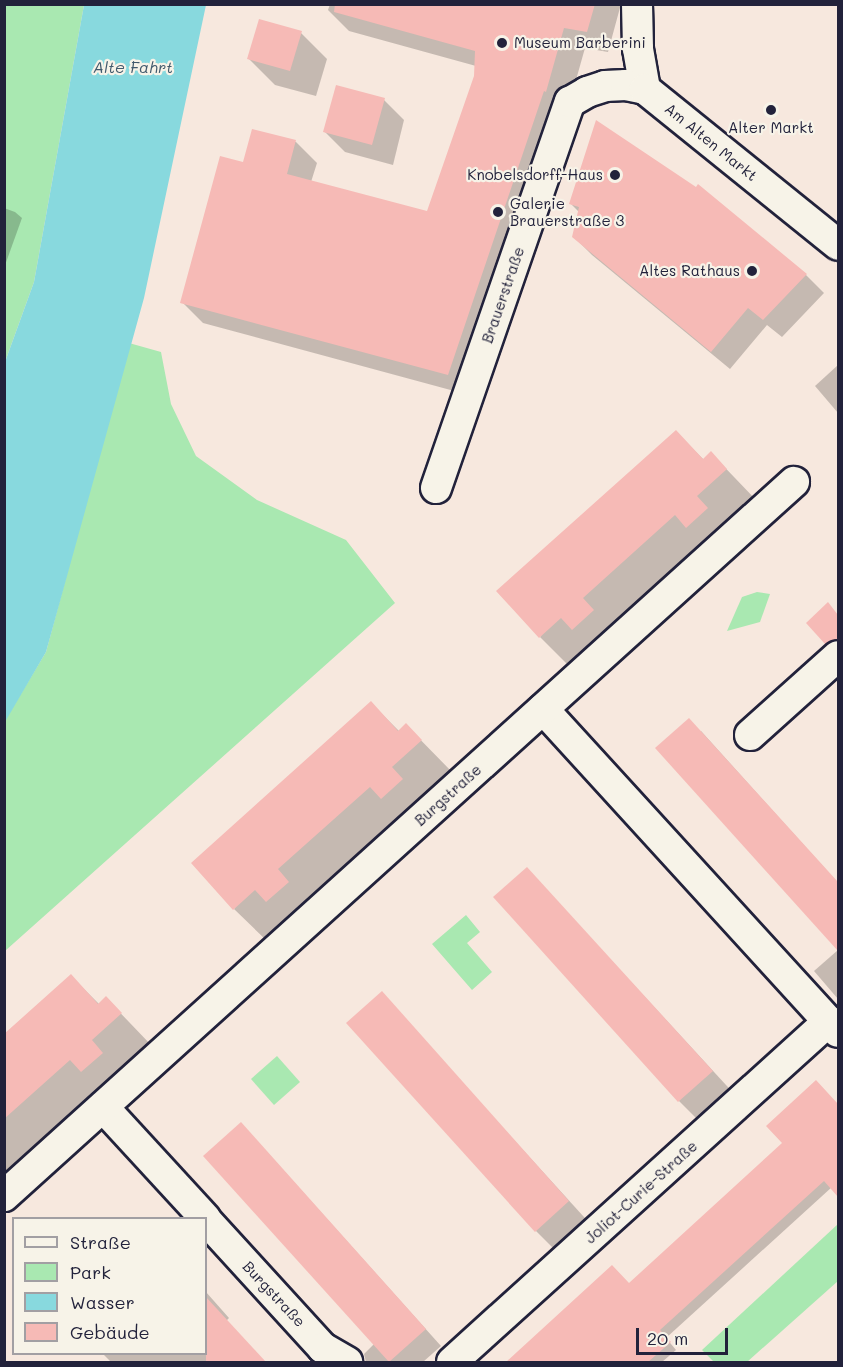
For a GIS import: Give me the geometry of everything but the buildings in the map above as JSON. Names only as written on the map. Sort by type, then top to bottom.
[{"type":"street","points":[[637,4],[638,48],[645,89]]},
{"type":"street","name":"Brauerstraße","points":[[436,488],[570,102],[587,92],[606,86],[626,85],[645,89]]},
{"type":"street","name":"Am Alten Markt","points":[[645,89],[838,245]]},
{"type":"street","name":"Burgstraße","points":[[4,1196],[794,482]]},
{"type":"street","points":[[750,735],[838,656]]},
{"type":"street","name":"Joliot-Curie-Straße","points":[[453,1362],[834,1026],[543,709]]},
{"type":"street","name":"Burgstraße","points":[[103,1107],[203,1217]]},
{"type":"street","name":"Burgstraße","points":[[207,1221],[324,1348],[347,1362]]},
{"type":"green space","points":[[5,5],[84,5],[34,282],[5,362]]},
{"type":"green space","points":[[129,343],[161,352],[171,404],[196,456],[257,500],[346,540],[395,603],[5,951],[4,722],[46,652]]},
{"type":"green space","points":[[757,592],[770,594],[760,622],[727,631],[742,597]]},
{"type":"green space","points":[[466,915],[480,932],[467,943],[492,972],[472,990],[432,944]]},
{"type":"green space","points":[[277,1056],[300,1082],[274,1105],[251,1079]]},
{"type":"green space","points":[[838,1224],[838,1281],[747,1362],[714,1362],[702,1350]]},
{"type":"water","name":"Alte Fahrt","points":[[84,5],[206,5],[144,298],[46,652],[5,722],[5,362],[34,282]]},
{"type":"place","name":"Museum Barberini","points":[[502,43]]},
{"type":"place","name":"Alter Markt","points":[[771,110]]},
{"type":"place","name":"Knobelsdorff-Haus","points":[[615,175]]},
{"type":"place","name":"Galerie Brauerstraße 3","points":[[498,212]]},
{"type":"place","name":"Altes Rathaus","points":[[752,271]]}]
